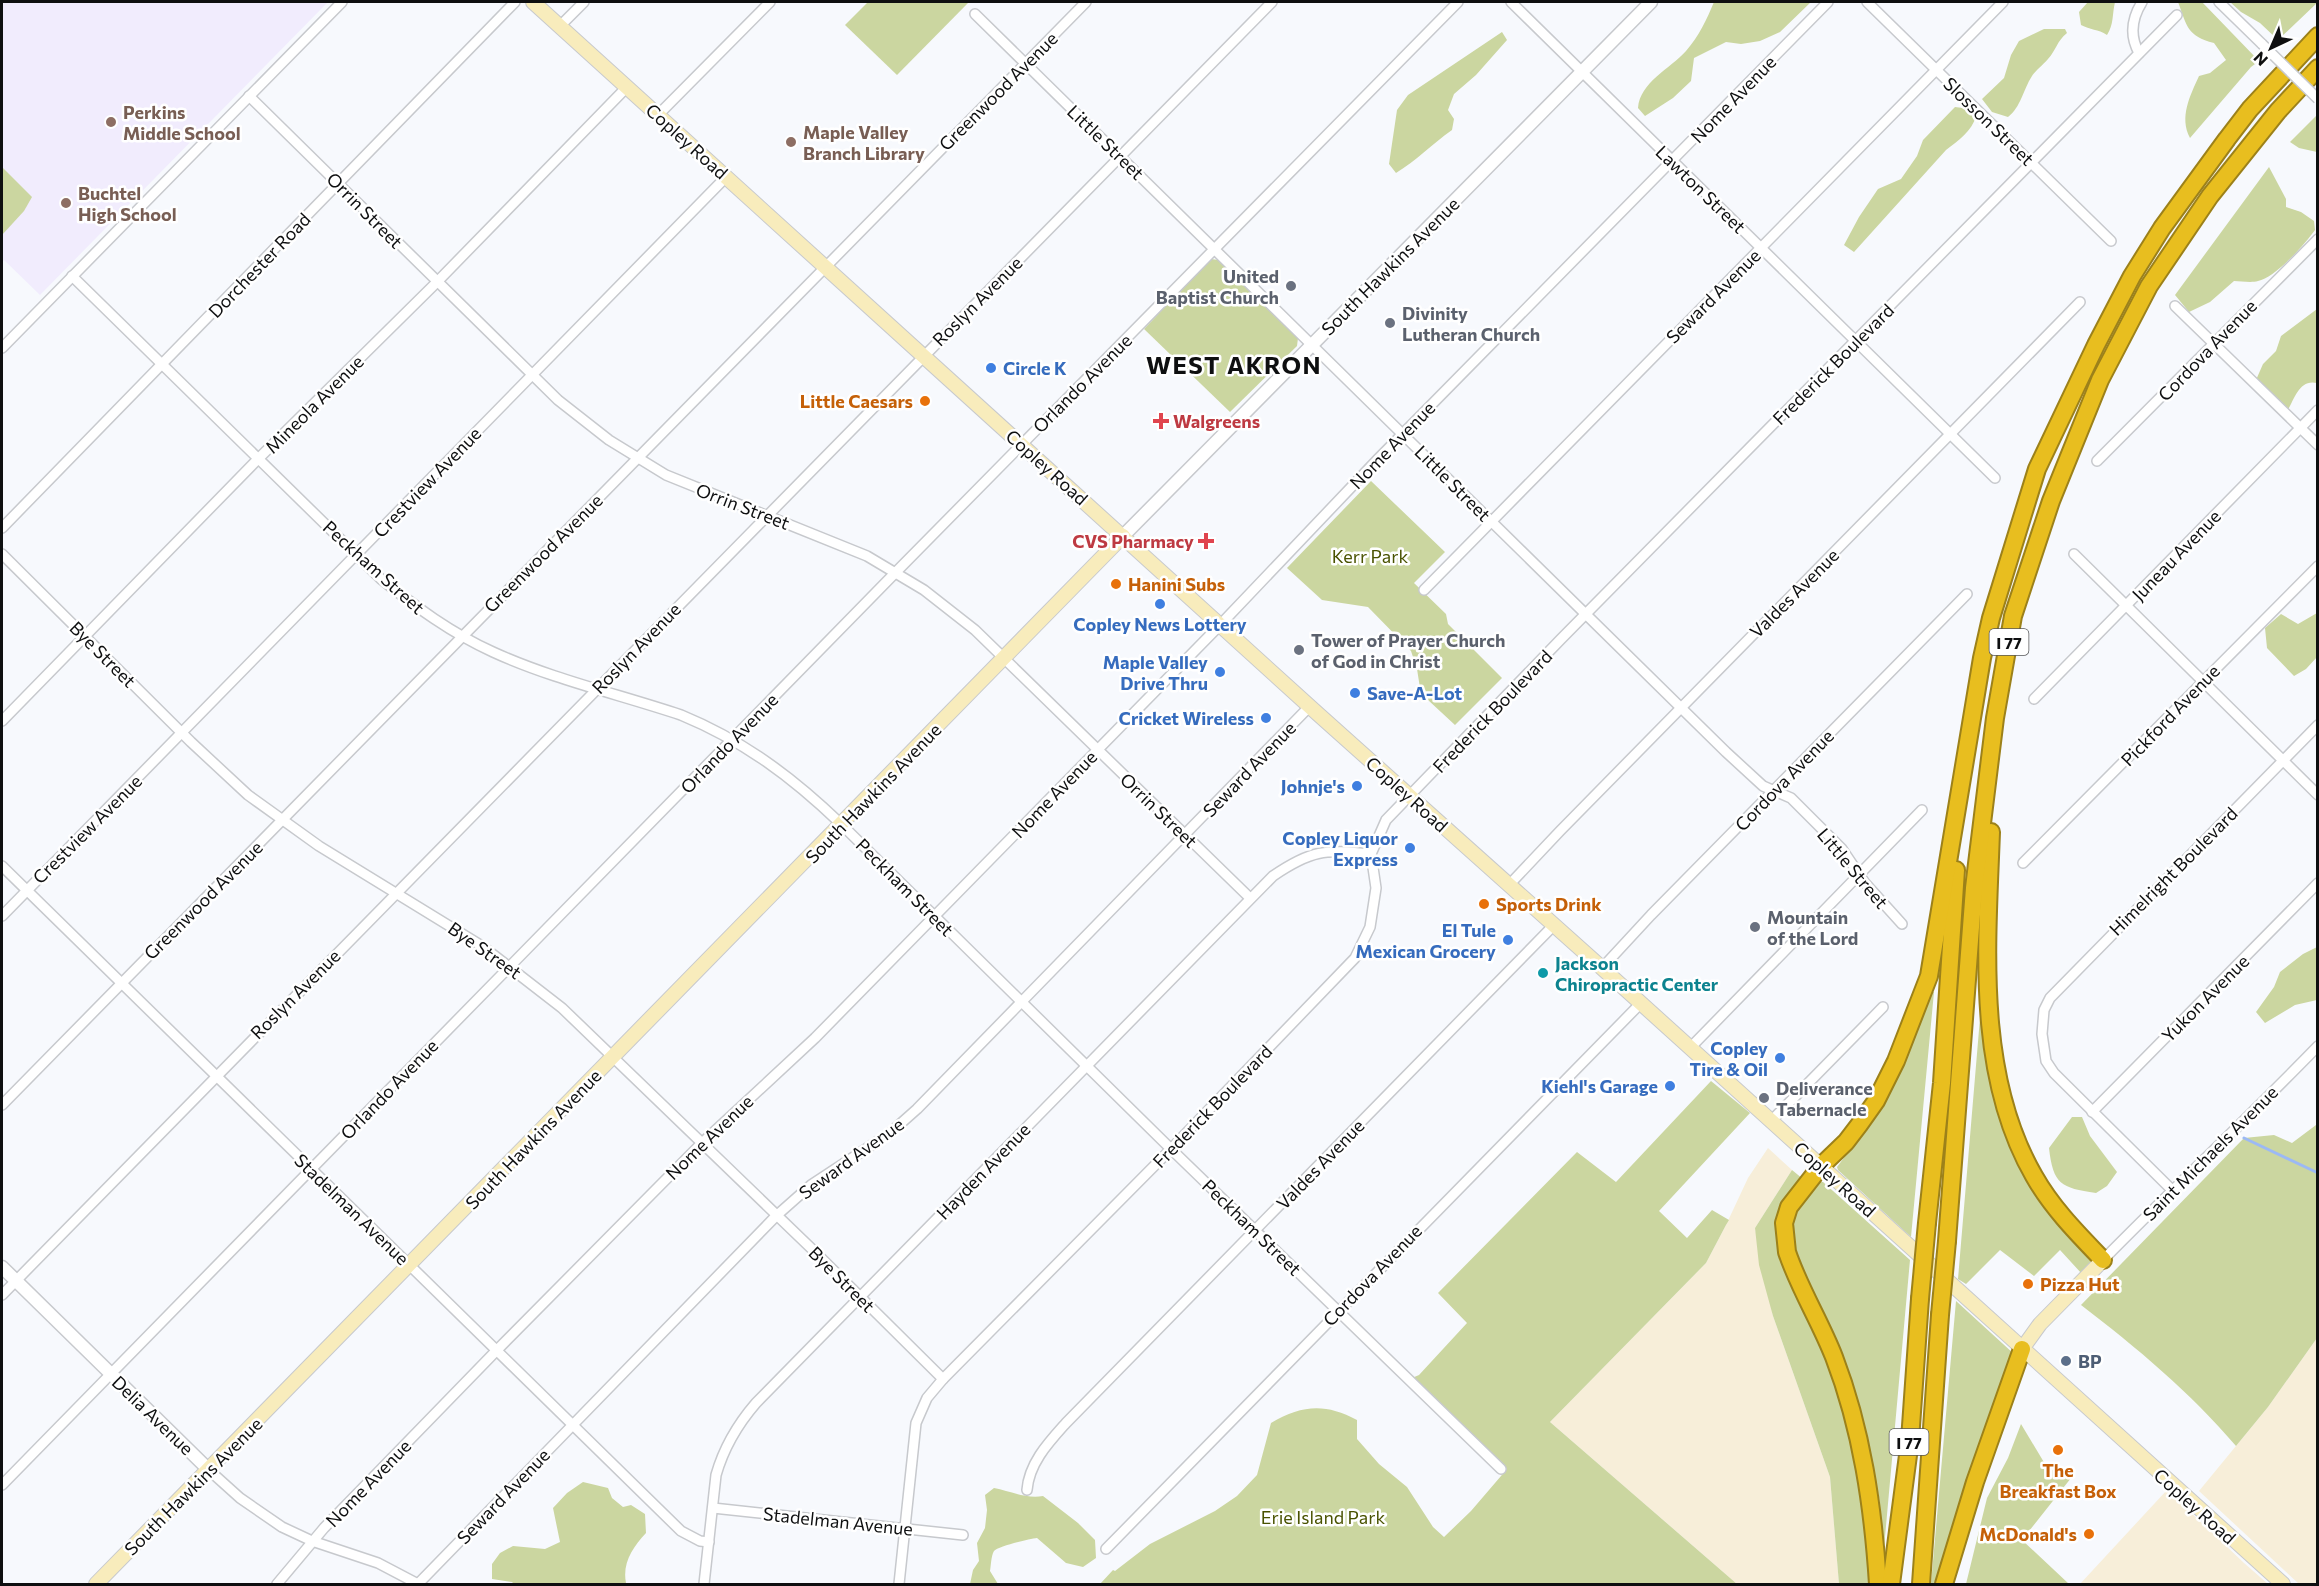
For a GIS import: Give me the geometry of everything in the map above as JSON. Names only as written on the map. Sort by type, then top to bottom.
[{"type":"highway","name":"I 77","points":[[1891,1584],[1910,1440],[1920,1299],[1942,1083],[1962,777],[1967,738],[1991,618],[2037,469],[2132,276],[2162,228],[2250,109],[2318,36]]},
{"type":"highway","name":"I 77","points":[[1921,1584],[1974,888],[1995,718],[2013,616],[2051,501],[2100,380],[2149,286],[2210,196],[2278,111],[2318,68]]},
{"type":"highway","points":[[1995,718],[1987,915],[1988,993],[1998,1079],[2011,1127],[2034,1176],[2063,1217],[2103,1260]]},
{"type":"highway","points":[[1878,1584],[1875,1531],[1869,1485],[1850,1403],[1834,1358],[1789,1260],[1785,1244],[1785,1223],[1789,1207],[1821,1166],[1846,1142],[1880,1095],[1896,1061],[1929,976],[1962,777]]},
{"type":"highway","points":[[1944,1584],[1975,1482],[2022,1349]]},
{"type":"main road","name":"Copley Road","points":[[533,2],[2283,1584]]},
{"type":"main road","name":"South Hawkins Avenue","points":[[96,1584],[210,1471],[1123,536]]},
{"type":"main road","points":[[2022,1349],[2040,1324],[2103,1260]]},
{"type":"street","points":[[2,348],[342,2]]},
{"type":"street","name":"Dorchester Road","points":[[2,528],[516,2]]},
{"type":"street","points":[[560,26],[584,2]]},
{"type":"street","points":[[658,115],[770,2]]},
{"type":"street","name":"Greenwood Avenue","points":[[2,1105],[824,266],[1086,2]]},
{"type":"street","name":"Roslyn Avenue","points":[[2,1295],[1272,2]]},
{"type":"street","name":"Orlando Avenue","points":[[2,1485],[1458,2]]},
{"type":"street","name":"Lawton Street","points":[[1511,2],[1995,477]]},
{"type":"street","name":"South Hawkins Avenue","points":[[1123,536],[1651,2]]},
{"type":"street","name":"Nome Avenue","points":[[277,1584],[312,1541],[496,1351],[702,1143],[814,1038],[935,916],[1403,434],[1828,2]]},
{"type":"street","name":"Slosson Street","points":[[1867,2],[2111,242]]},
{"type":"street","name":"Seward Avenue","points":[[1424,590],[2003,2]]},
{"type":"street","points":[[2139,53],[2132,28],[2142,2]]},
{"type":"street","points":[[2219,2],[2318,99]]},
{"type":"street","name":"Little Street","points":[[975,14],[1755,779],[1791,798],[1842,849],[1880,902],[1902,924]]},
{"type":"street","name":"Frederick Boulevard","points":[[899,1584],[916,1423],[927,1398],[1354,958],[1370,927],[1376,897],[1371,854],[1386,820],[2177,15]]},
{"type":"street","name":"Mineola Avenue","points":[[2,721],[627,87]]},
{"type":"street","name":"Orrin Street","points":[[249,96],[531,375],[585,423],[636,458],[686,484],[857,551],[896,572],[964,621],[1250,898]]},
{"type":"street","name":"Crestview Avenue","points":[[2,916],[726,177]]},
{"type":"street","name":"Cordova Avenue","points":[[2097,461],[2318,239]]},
{"type":"street","name":"Peckham Street","points":[[72,276],[356,554],[415,606],[461,636],[514,661],[681,715],[734,740],[767,760],[795,782],[842,824],[1501,1470]]},
{"type":"street","name":"Valdes Avenue","points":[[1509,885],[2080,302]]},
{"type":"street","points":[[2175,306],[2318,445]]},
{"type":"street","name":"Juneau Avenue","points":[[2034,699],[2318,410]]},
{"type":"street","name":"Bye Street","points":[[2,554],[232,781],[281,820],[338,858],[483,946],[562,1008],[943,1379]]},
{"type":"street","points":[[2074,554],[2318,795]]},
{"type":"street","name":"Pickford Avenue","points":[[2023,863],[2318,566]]},
{"type":"street","name":"Cordova Avenue","points":[[1602,968],[1967,594]]},
{"type":"street","name":"Seward Avenue","points":[[418,1584],[776,1216],[810,1185],[890,1133],[917,1109],[1310,706]]},
{"type":"street","name":"Himelright Boulevard","points":[[2092,1112],[2050,1067],[2044,1053],[2042,1024],[2044,1010],[2050,998],[2318,725]]},
{"type":"street","points":[[1690,1048],[1922,810]]},
{"type":"street","name":"Hayden Avenue","points":[[704,1584],[716,1475],[721,1459],[738,1426],[756,1403],[1250,898],[1285,868],[1317,852],[1335,850],[1371,854]]},
{"type":"street","name":"Stadelman Avenue","points":[[2,866],[681,1531],[698,1540],[709,1542]]},
{"type":"street","name":"Yukon Avenue","points":[[2092,1112],[2318,883]]},
{"type":"street","name":"Valdes Avenue","points":[[1027,1490],[1035,1464],[1051,1440],[1554,926]]},
{"type":"street","name":"Cordova Avenue","points":[[1106,1549],[1337,1310],[1641,1003]]},
{"type":"street","points":[[1771,1121],[1883,1006]]},
{"type":"street","name":"Saint Michaels Avenue","points":[[2103,1260],[2318,1046]]},
{"type":"street","points":[[2092,1112],[2172,1190]]},
{"type":"street","name":"Delia Avenue","points":[[2,1267],[210,1471],[257,1512],[312,1541],[378,1563],[418,1584]]},
{"type":"street","name":"Stadelman Avenue","points":[[713,1508],[963,1535]]},
{"type":"shaded area","name":"Buchtel High School","points":[[2,2],[328,2],[40,295],[4,260],[2,262]]},
{"type":"shaded area","points":[[1768,1148],[1792,1170],[1755,1228],[1773,1316],[1830,1477],[1839,1584],[1737,1584],[1550,1422],[1706,1263],[1748,1178]]},
{"type":"shaded area","points":[[2317,1338],[2317,1584],[2299,1584],[2199,1491],[2268,1407]]},
{"type":"shaded area","points":[[2167,1490],[2244,1563],[2268,1584],[2080,1584]]},
{"type":"green space","points":[[868,2],[969,2],[897,75],[845,25]]},
{"type":"green space","points":[[1714,2],[1811,2],[1780,32],[1760,41],[1741,44],[1726,42],[1694,58],[1691,81],[1673,98],[1645,116],[1638,108],[1644,91],[1691,45]]},
{"type":"green space","points":[[2088,2],[2115,2],[2112,23],[2107,35],[2081,25],[2079,12]]},
{"type":"green space","points":[[2178,2],[2202,2],[2259,61],[2251,67],[2190,138],[2186,122],[2187,107],[2199,76],[2210,73],[2226,60],[2214,43],[2198,37],[2189,29]]},
{"type":"green space","points":[[2230,2],[2318,2],[2278,40],[2260,23],[2241,12]]},
{"type":"green space","points":[[2044,29],[2065,29],[2067,33],[2032,76],[2012,113],[2008,117],[1992,112],[1982,99],[2004,78],[2011,55],[2019,41]]},
{"type":"green space","points":[[1502,32],[1507,40],[1476,75],[1454,94],[1448,110],[1454,119],[1452,130],[1396,173],[1389,164],[1397,110],[1408,95]]},
{"type":"green space","points":[[1955,107],[1963,108],[1976,116],[1968,131],[1946,150],[1854,252],[1844,245],[1878,189],[1901,179],[1917,156],[1923,140]]},
{"type":"green space","points":[[2318,114],[2317,152],[2299,148],[2290,142]]},
{"type":"green space","points":[[2,167],[32,197],[24,211],[2,235]]},
{"type":"green space","points":[[2269,167],[2286,199],[2286,207],[2301,212],[2314,221],[2315,230],[2273,273],[2255,282],[2234,281],[2210,302],[2189,312],[2175,295]]},
{"type":"green space","points":[[1211,259],[1219,260],[1298,338],[1297,346],[1230,412],[1144,329]]},
{"type":"green space","points":[[2317,309],[2317,383],[2311,382],[2302,386],[2288,410],[2256,380],[2263,364],[2276,351],[2281,336]]},
{"type":"green space","name":"Kerr Park","points":[[1371,481],[1445,552],[1414,583],[1446,614],[1448,624],[1502,678],[1455,725],[1428,700],[1420,688],[1411,651],[1368,607],[1322,600],[1287,568]]},
{"type":"green space","points":[[2317,613],[2317,657],[2306,669],[2294,676],[2267,648],[2265,628],[2281,614],[2298,624]]},
{"type":"green space","points":[[2317,947],[2317,1000],[2295,1005],[2265,1023],[2256,1012],[2274,987],[2280,972],[2303,954]]},
{"type":"green space","points":[[1929,991],[1934,992],[1911,1237],[1837,1167],[1877,1114],[1906,1060]]},
{"type":"green space","points":[[1980,1018],[1985,1018],[2000,1113],[2090,1254],[2090,1267],[2082,1274],[2060,1250],[2034,1276],[2000,1250],[1966,1284],[1958,1279]]},
{"type":"green space","name":"Erie Island Park","points":[[1711,1081],[1750,1113],[1659,1211],[1687,1238],[1712,1210],[1729,1220],[1706,1263],[1550,1422],[1737,1584],[1100,1584],[1113,1570],[1115,1571],[1150,1544],[1215,1511],[1237,1496],[1257,1475],[1271,1423],[1293,1413],[1314,1408],[1334,1411],[1357,1420],[1357,1439],[1379,1464],[1407,1487],[1433,1527],[1444,1537],[1471,1511],[1507,1469],[1412,1378],[1419,1375],[1467,1323],[1438,1293],[1577,1152],[1616,1182]]},
{"type":"green space","points":[[2072,1117],[2082,1117],[2090,1136],[2117,1172],[2107,1186],[2096,1193],[2067,1186],[2056,1177],[2053,1170],[2049,1148]]},
{"type":"green space","points":[[2316,1125],[2317,1338],[2268,1407],[2236,1446],[2219,1426],[2162,1371],[2081,1305],[2244,1138],[2274,1135],[2292,1143]]},
{"type":"green space","points":[[1792,1170],[1803,1179],[1777,1228],[1849,1420],[1869,1535],[1868,1584],[1839,1584],[1830,1477],[1773,1316],[1759,1265],[1755,1228]]},
{"type":"green space","points":[[1823,1182],[1910,1260],[1884,1548],[1879,1497],[1870,1456],[1842,1359],[1814,1293],[1801,1274],[1790,1246],[1792,1218],[1798,1204],[1813,1185]]},
{"type":"green space","points":[[1956,1301],[2014,1354],[1976,1455],[1934,1584],[1931,1584]]},
{"type":"green space","points":[[2021,1424],[2045,1464],[2055,1472],[2075,1473],[2022,1540],[2069,1584],[1966,1584],[1987,1498],[2008,1458]]},
{"type":"green space","points":[[583,1482],[608,1488],[612,1498],[623,1507],[631,1505],[645,1514],[646,1533],[627,1562],[625,1576],[626,1583],[630,1584],[514,1584],[492,1579],[492,1564],[500,1553],[513,1546],[545,1549],[560,1542],[553,1508],[567,1493]]},
{"type":"green space","points":[[994,1488],[1024,1496],[1043,1496],[1078,1523],[1095,1540],[1096,1558],[1083,1567],[1066,1563],[1037,1538],[1027,1540],[994,1551],[990,1571],[998,1584],[970,1584],[973,1570],[979,1561],[977,1543],[985,1528],[987,1510],[985,1495]]},
{"type":"waterway","points":[[2244,1138],[2318,1173]]},
{"type":"place","name":"Perkins Middle School","points":[[111,122]]},
{"type":"place","name":"Maple Valley Branch Library","points":[[791,142]]},
{"type":"place","name":"Buchtel High School","points":[[66,203]]},
{"type":"place","name":"United Baptist Church","points":[[1291,286]]},
{"type":"place","name":"Divinity Lutheran Church","points":[[1390,323]]},
{"type":"place","name":"Circle K","points":[[991,368]]},
{"type":"place","name":"Little Caesars","points":[[925,401]]},
{"type":"place","name":"Walgreens","points":[[1161,421]]},
{"type":"place","name":"CVS Pharmacy","points":[[1206,541]]},
{"type":"place","name":"Hanini Subs","points":[[1116,584]]},
{"type":"place","name":"Copley News Lottery","points":[[1160,604]]},
{"type":"place","name":"Tower of Prayer Church of God in Christ","points":[[1299,650]]},
{"type":"place","name":"Maple Valley Drive Thru","points":[[1220,672]]},
{"type":"place","name":"Save-A-Lot","points":[[1355,693]]},
{"type":"place","name":"Cricket Wireless","points":[[1266,718]]},
{"type":"place","name":"Johnje's","points":[[1357,786]]},
{"type":"place","name":"Copley Liquor Express","points":[[1410,848]]},
{"type":"place","name":"Sports Drink","points":[[1484,904]]},
{"type":"place","name":"Mountain of the Lord","points":[[1755,927]]},
{"type":"place","name":"El Tule Mexican Grocery","points":[[1508,940]]},
{"type":"place","name":"Jackson Chiropractic Center","points":[[1543,973]]},
{"type":"place","name":"Copley Tire & Oil","points":[[1780,1058]]},
{"type":"place","name":"Kiehl's Garage","points":[[1670,1086]]},
{"type":"place","name":"Deliverance Tabernacle","points":[[1764,1098]]},
{"type":"place","name":"Pizza Hut","points":[[2028,1284]]},
{"type":"place","name":"BP","points":[[2066,1361]]},
{"type":"place","name":"The Breakfast Box","points":[[2058,1450]]},
{"type":"place","name":"McDonald's","points":[[2089,1534]]},
{"type":"district","name":"WEST AKRON","points":[[1234,364]]}]
